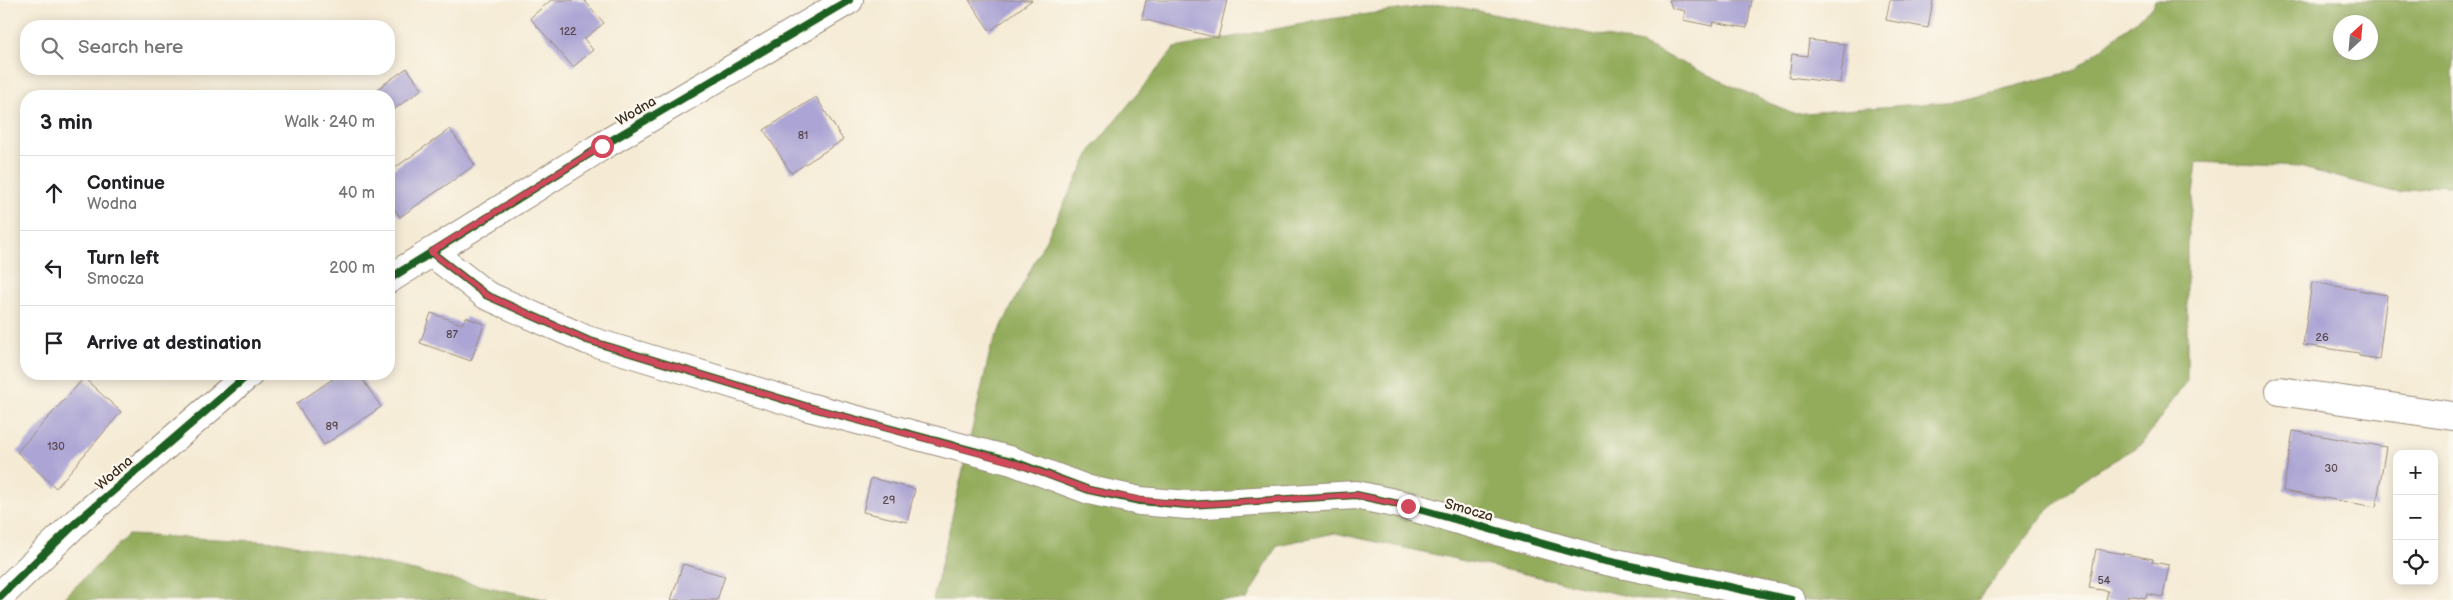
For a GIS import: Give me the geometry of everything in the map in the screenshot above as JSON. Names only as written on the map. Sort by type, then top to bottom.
[{"type":"street","name":"Wodna","points":[[395,275],[602,146],[848,0]]},
{"type":"street","name":"Smocza","points":[[431,252],[486,295],[587,340],[805,406],[1012,462],[1089,490],[1140,500],[1188,505],[1356,495],[1408,506],[1597,559],[1792,600]]},
{"type":"street","name":"Wodna","points":[[0,596],[79,520],[242,380]]},
{"type":"street","points":[[2280,391],[2453,416]]},
{"type":"green space","points":[[2155,0],[2453,0],[2453,187],[2442,184],[2399,193],[2299,167],[2197,162],[2187,243],[2187,381],[2141,445],[2089,475],[2045,513],[1978,600],[1646,600],[1335,533],[1277,545],[1247,600],[933,600],[991,347],[1092,149],[1175,48],[1323,20],[1443,4],[1641,44],[1793,114],[1957,101],[2073,71],[2153,7]]},
{"type":"green space","points":[[128,535],[281,542],[548,600],[62,600]]},
{"type":"building","points":[[551,0],[584,0],[604,23],[584,39],[593,50],[573,67],[530,18]]},
{"type":"building","points":[[969,0],[1032,0],[990,31]]},
{"type":"building","points":[[1146,0],[1227,0],[1218,38],[1142,19]]},
{"type":"building","points":[[1669,0],[1752,0],[1747,28],[1713,22],[1712,26],[1683,20],[1685,11],[1672,8]]},
{"type":"building","points":[[1890,0],[1933,0],[1928,28],[1886,20]]},
{"type":"building","points":[[1809,40],[1845,44],[1840,83],[1789,77],[1792,54],[1807,56]]},
{"type":"building","points":[[407,68],[422,89],[395,109],[395,90],[376,90]]},
{"type":"building","points":[[816,97],[843,140],[791,173],[764,130]]},
{"type":"building","points":[[450,129],[475,165],[400,217],[395,210],[395,168]]},
{"type":"building","points":[[2312,282],[2387,295],[2379,359],[2359,356],[2359,353],[2303,345]]},
{"type":"building","points":[[431,313],[462,324],[466,317],[484,324],[471,361],[420,343]]},
{"type":"building","points":[[82,380],[86,380],[121,412],[56,488],[17,452]]},
{"type":"building","points":[[331,380],[363,380],[381,407],[324,445],[296,404]]},
{"type":"building","points":[[2293,431],[2386,447],[2376,507],[2283,491]]},
{"type":"building","points":[[871,478],[915,489],[907,522],[863,512]]},
{"type":"building","points":[[2096,549],[2153,559],[2152,562],[2169,565],[2163,597],[2147,594],[2146,598],[2128,595],[2127,600],[2106,600],[2108,591],[2089,588]]},
{"type":"building","points":[[683,564],[725,576],[717,600],[671,600]]},
{"type":"cycle path","points":[[395,275],[602,146],[849,0]]},
{"type":"cycle path","points":[[431,252],[486,295],[587,340],[805,406],[1012,461],[1089,490],[1140,501],[1188,505],[1356,495],[1408,506],[1597,559],[1791,600]]},
{"type":"cycle path","points":[[0,596],[79,520],[242,380]]},
{"type":"route","points":[[602,146],[431,252],[486,295],[587,340],[805,406],[1012,462],[1089,490],[1140,500],[1188,505],[1356,495],[1408,506]]}]
